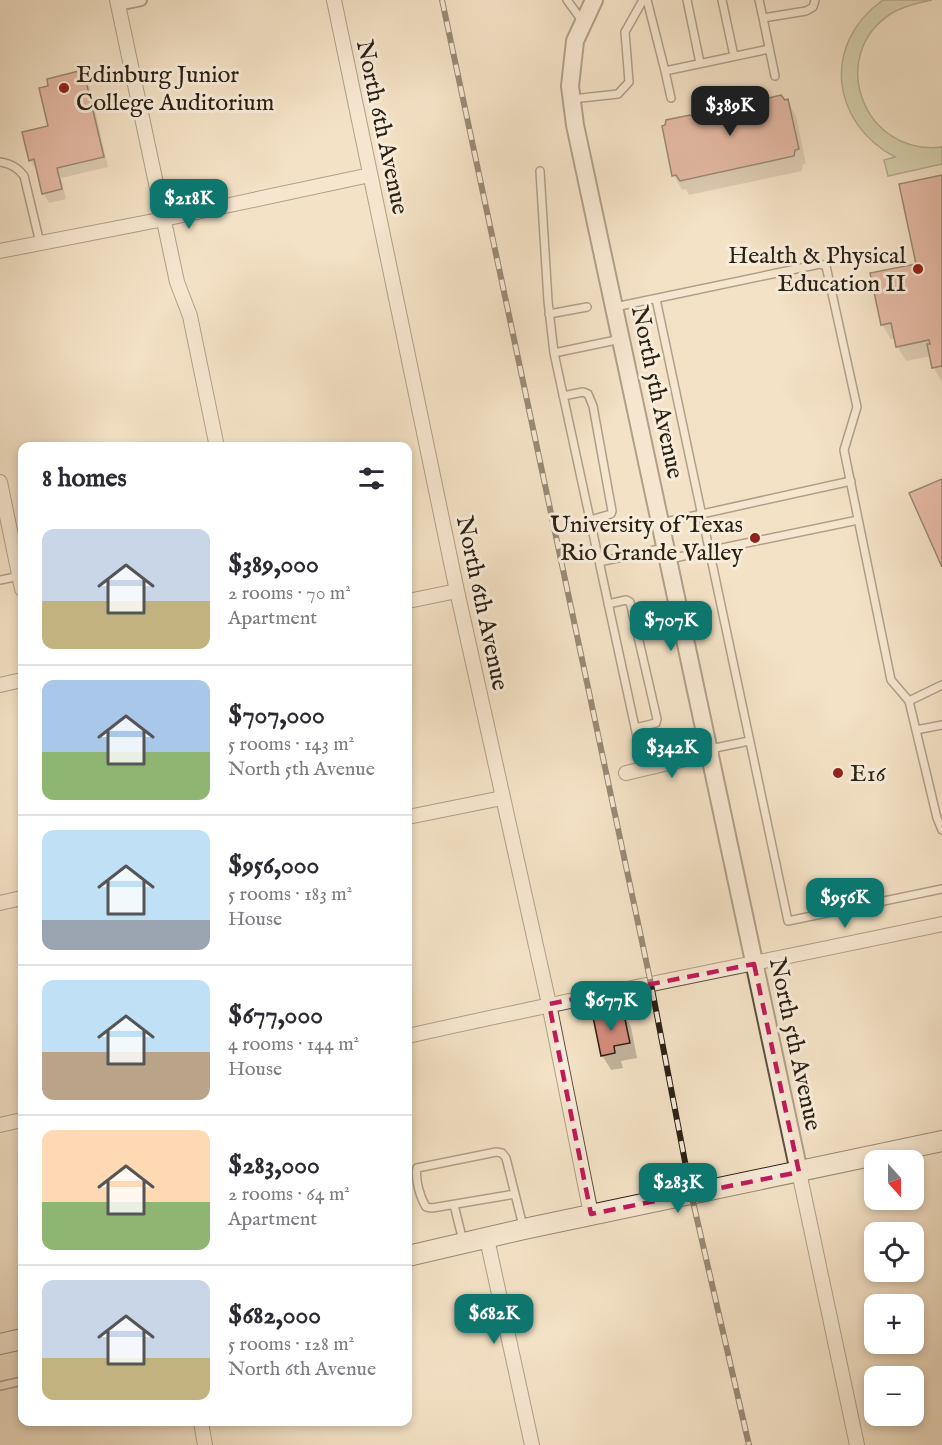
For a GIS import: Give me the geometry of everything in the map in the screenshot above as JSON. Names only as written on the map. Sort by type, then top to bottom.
[{"type":"main road","points":[[412,1255],[591,1214],[942,1141]]},
{"type":"main road","points":[[0,1344],[18,1340]]},
{"type":"street","points":[[141,0],[118,3],[177,282],[190,316],[216,442]]},
{"type":"street","name":"North 6th Avenue","points":[[334,0],[457,591],[549,1004],[591,1214]]},
{"type":"street","name":"North 5th Avenue","points":[[594,0],[575,41],[570,86],[575,124],[857,1445]]},
{"type":"street","points":[[0,251],[370,175]]},
{"type":"street","points":[[0,482],[18,569]]},
{"type":"street","points":[[412,600],[457,591]]},
{"type":"street","points":[[0,685],[18,681]]},
{"type":"street","points":[[626,773],[710,751]]},
{"type":"street","points":[[412,816],[502,798]]},
{"type":"street","points":[[0,903],[18,899]]},
{"type":"street","points":[[412,1035],[549,1004],[942,924]]},
{"type":"street","points":[[0,1125],[18,1121]]},
{"type":"street","points":[[488,1239],[532,1445]]},
{"type":"street","points":[[202,1426],[205,1445]]},
{"type":"lane","points":[[567,0],[583,22]]},
{"type":"lane","points":[[572,99],[618,94],[629,82],[625,32],[643,0]]},
{"type":"lane","points":[[647,0],[671,98]]},
{"type":"lane","points":[[687,0],[700,63]]},
{"type":"lane","points":[[722,0],[734,56]]},
{"type":"lane","points":[[759,0],[775,76]]},
{"type":"lane","points":[[763,18],[806,11],[813,7],[815,0]]},
{"type":"lane","points":[[665,70],[769,48]]},
{"type":"lane","points":[[0,162],[19,169],[24,176],[40,243]]},
{"type":"lane","points":[[540,171],[549,315],[554,353],[644,769]]},
{"type":"lane","points":[[615,308],[820,264],[826,266],[857,407],[844,450],[858,520],[891,680],[909,700],[932,800],[942,830]]},
{"type":"lane","points":[[656,299],[788,921],[942,889]]},
{"type":"lane","points":[[549,315],[588,307]]},
{"type":"lane","points":[[554,353],[621,339]]},
{"type":"lane","points":[[563,396],[583,392],[588,394],[593,405],[612,511],[607,516],[590,520]]},
{"type":"lane","points":[[661,523],[851,481]]},
{"type":"lane","points":[[599,562],[708,550],[858,520]]},
{"type":"lane","points":[[0,580],[18,583]]},
{"type":"lane","points":[[608,604],[626,600],[630,602],[657,719],[656,723],[635,728]]},
{"type":"lane","points":[[909,700],[942,685]]},
{"type":"lane","points":[[916,730],[942,725]]},
{"type":"lane","points":[[710,751],[749,741]]},
{"type":"lane","points":[[932,800],[942,797]]},
{"type":"lane","points":[[515,1194],[432,1209],[426,1207],[423,1202],[416,1174],[417,1168],[496,1152],[502,1153],[506,1158],[524,1229]]},
{"type":"lane","points":[[453,1205],[463,1244]]},
{"type":"lane","points":[[0,1386],[18,1382]]},
{"type":"highlighted area","points":[[754,964],[799,1172],[591,1214],[549,1004]]},
{"type":"green space","points":[[883,0],[932,0],[892,13],[872,31],[861,53],[858,76],[863,100],[874,120],[892,136],[915,146],[942,147],[942,164],[888,176],[884,160],[895,157],[874,142],[857,124],[847,104],[842,82],[843,60],[850,38],[863,18]]},
{"type":"building","points":[[79,71],[80,78],[85,77],[104,157],[57,168],[62,189],[42,194],[34,159],[29,161],[22,132],[48,126],[39,88],[48,86],[47,79]]},
{"type":"building","points":[[781,95],[785,100],[788,99],[799,149],[795,150],[794,156],[680,181],[676,175],[672,176],[662,126],[665,125],[666,120],[690,115],[698,116],[697,108],[753,96],[755,104],[760,100]]},
{"type":"building","name":"Health & Physical Education II","points":[[942,175],[942,366],[932,368],[927,344],[930,344],[929,340],[896,347],[891,323],[881,325],[870,273],[916,264],[899,184]]},
{"type":"building","points":[[942,479],[942,567],[909,493]]},
{"type":"building","points":[[623,1010],[630,1043],[614,1046],[615,1053],[601,1056],[593,1017]]},
{"type":"railway","points":[[442,0],[651,984],[691,1193],[749,1445]]},
{"type":"place","name":"Edinburg Junior College Auditorium","points":[[64,88]]},
{"type":"place","name":"Health & Physical Education II","points":[[918,269]]},
{"type":"place","name":"University of Texas Rio Grande Valley","points":[[755,538]]},
{"type":"place","name":"E16","points":[[838,773]]}]
